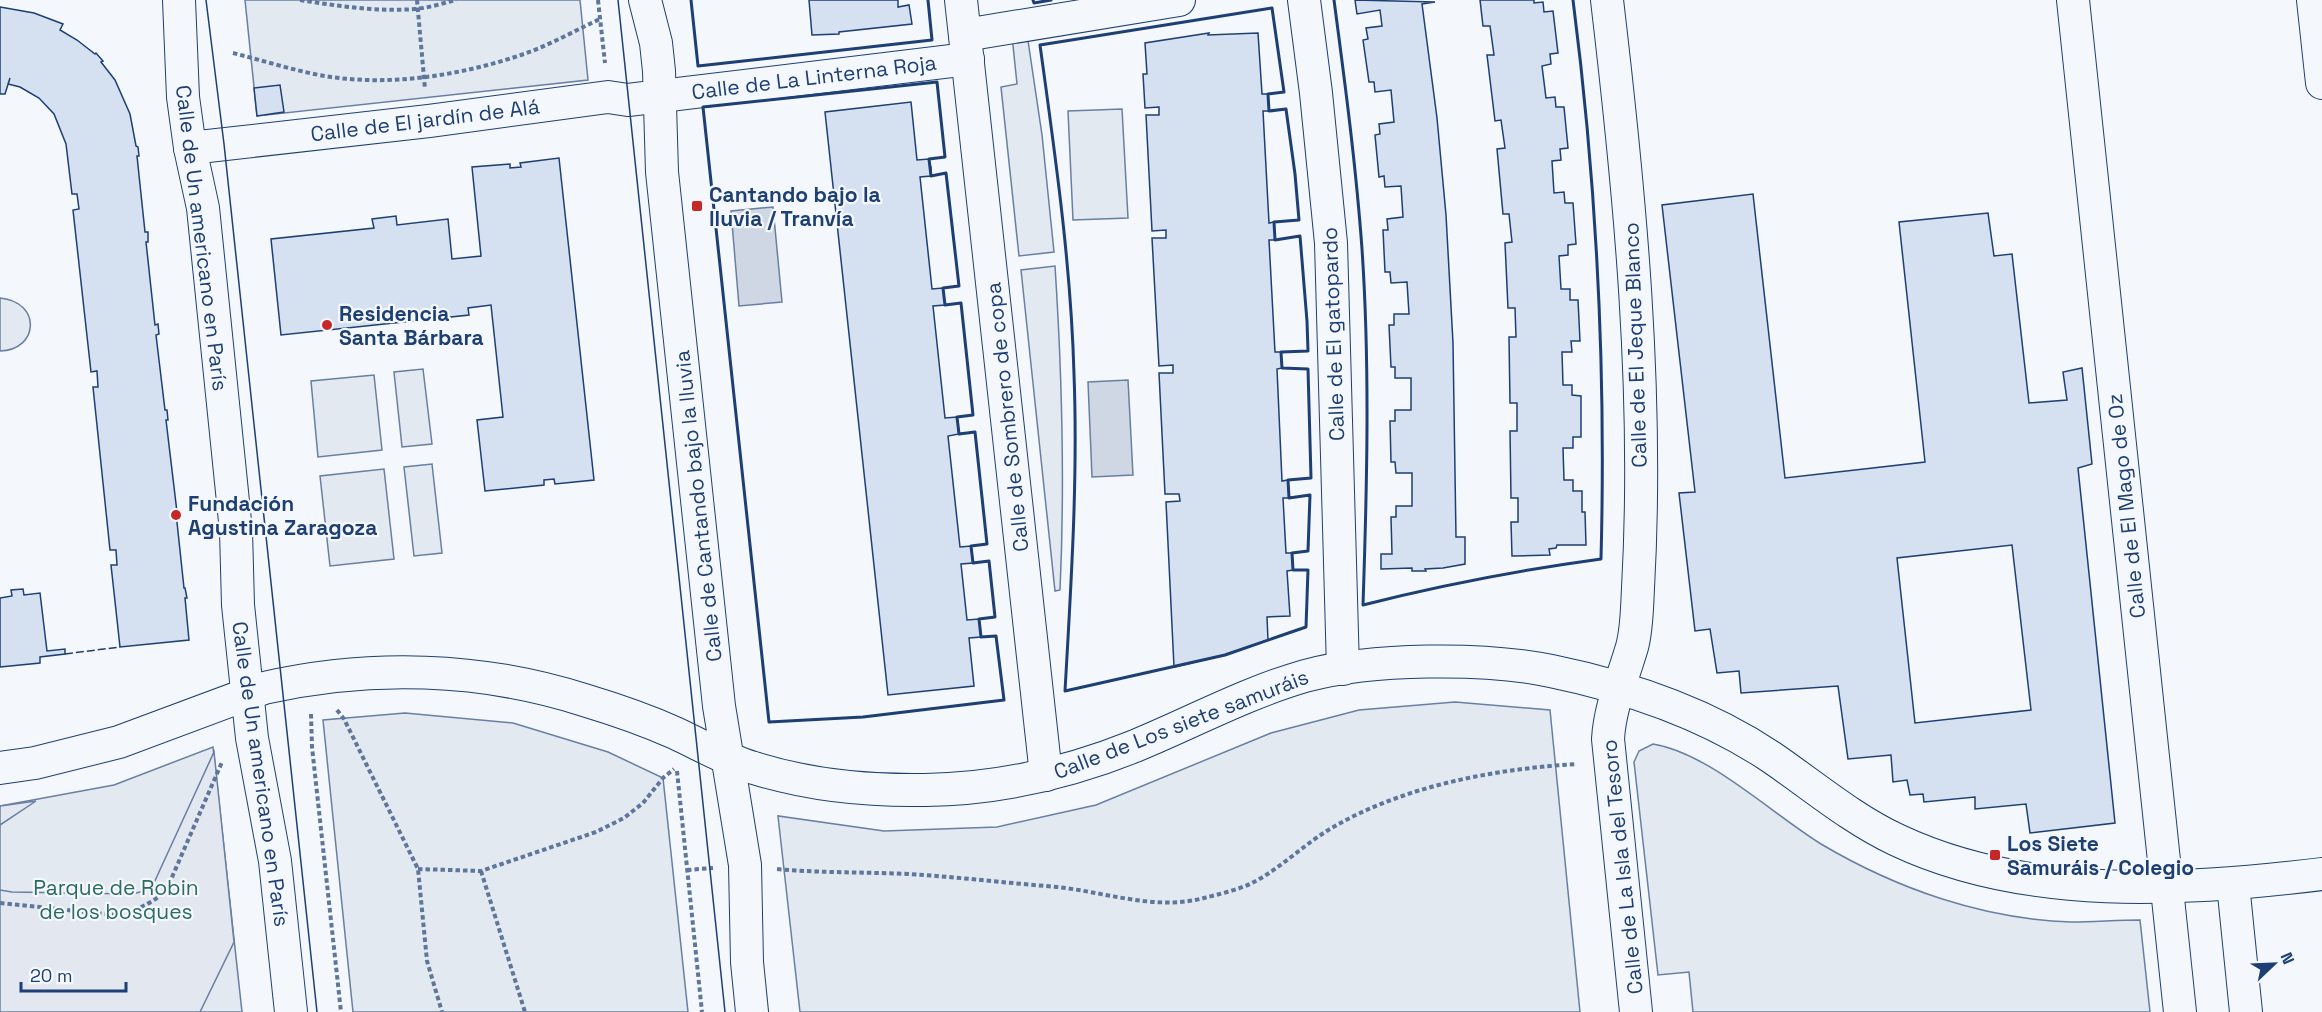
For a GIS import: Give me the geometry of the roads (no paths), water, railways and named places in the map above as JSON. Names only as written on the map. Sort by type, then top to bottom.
[{"type":"street","name":"Calle de Un americano en París","points":[[179,0],[183,97],[190,148],[203,208],[235,520],[238,605],[254,753],[275,861],[291,1012]]},
{"type":"street","name":"Calle de Cantando bajo la lluvia","points":[[645,0],[656,43],[661,96],[660,149],[719,706],[745,865],[747,962],[753,1012]]},
{"type":"street","name":"Calle de Sombrero de copa","points":[[962,0],[1046,775]]},
{"type":"street","name":"Calle de La Linterna Roja","points":[[661,96],[967,47],[1179,0]]},
{"type":"street","name":"Calle de El gatopardo","points":[[1304,0],[1331,243],[1343,669]]},
{"type":"street","name":"Calle de El Jeque Blanco","points":[[1607,0],[1623,133],[1635,281],[1640,450],[1639,579],[1636,618],[1632,646],[1617,688]]},
{"type":"street","name":"Calle de El Mago de Oz","points":[[2073,0],[2180,1012]]},
{"type":"street","points":[[2313,0],[2322,83]]},
{"type":"street","name":"Calle de El jardín de Alá","points":[[190,148],[429,121],[608,97],[628,99],[661,96]]},
{"type":"street","name":"Calle de Los siete samuráis","points":[[0,768],[35,763],[119,742],[273,686],[313,679],[439,672],[496,678],[589,701],[673,732],[728,759],[752,768],[786,776],[869,789],[969,788],[1046,775],[1079,766],[1136,745],[1280,684],[1306,676],[1343,669],[1414,663],[1490,664],[1551,671],[1617,688],[1680,708],[1712,723],[1772,758],[1894,839],[1948,860],[2006,875],[2052,883],[2165,885],[2233,884],[2322,874]]},
{"type":"street","name":"Calle de La Isla del Tesoro","points":[[1617,688],[1609,720],[1609,762],[1636,1012]]},
{"type":"street","points":[[2233,884],[2246,1012]]},
{"type":"tram line","points":[[206,0],[224,144],[317,1012]]},
{"type":"tram line","points":[[618,0],[725,1012]]},
{"type":"place","name":"Cantando bajo la lluvia / Tranvía","points":[[697,206]]},
{"type":"place","name":"Residencia Santa Bárbara","points":[[327,325]]},
{"type":"place","name":"Fundación Agustina Zaragoza","points":[[176,515]]},
{"type":"place","name":"Los Siete Samuráis / Colegio","points":[[1995,855]]},
{"type":"park label","name":"Parque de Robin de los bosques","points":[[116,899]]}]
